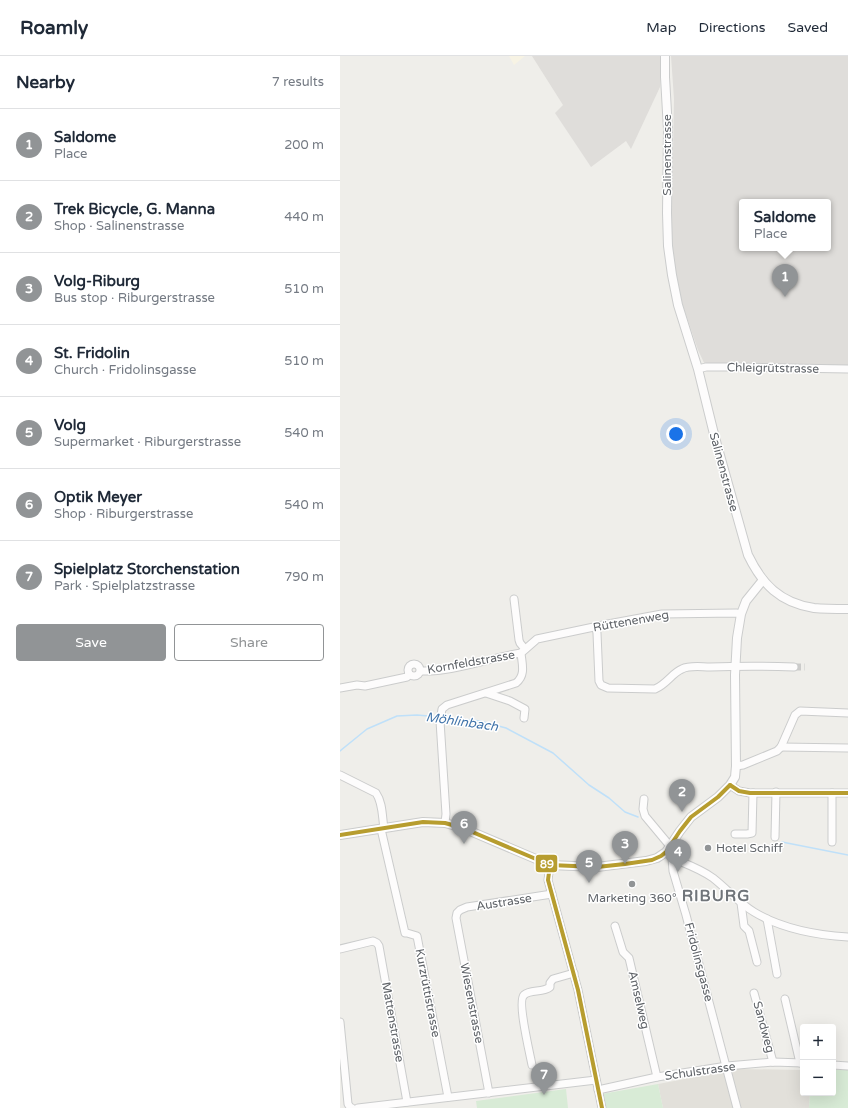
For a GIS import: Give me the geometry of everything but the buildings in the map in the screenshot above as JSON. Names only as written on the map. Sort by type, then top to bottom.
[{"type":"street","name":"Salinenstrasse","points":[[665,56],[668,130],[668,246],[672,275],[678,305],[698,369],[714,434],[748,555],[755,569],[763,580],[775,592],[794,602],[814,608],[848,609]]},
{"type":"street","name":"Chleigrütstrasse","points":[[698,369],[706,367],[733,367],[848,369]]},
{"type":"street","points":[[340,835],[423,822],[445,823],[463,828],[550,865],[597,867],[652,860],[662,856],[691,817],[718,797],[730,785],[735,777],[737,638],[746,601],[763,580]]},
{"type":"street","points":[[445,823],[446,814],[441,718],[442,709],[448,705],[516,683],[522,676],[523,651],[519,640],[514,599]]},
{"type":"street","name":"Rüttenenweg","points":[[523,651],[537,640],[596,628],[608,624],[662,614],[742,614]]},
{"type":"street","points":[[596,628],[599,681],[608,688],[655,689],[662,686],[678,671],[691,667],[794,667]]},
{"type":"street","name":"Kornfeldstrasse","points":[[421,671],[457,667],[523,651]]},
{"type":"street","name":"Kornfeldstrasse","points":[[410,674],[408,669],[413,663],[420,667],[421,671]]},
{"type":"street","name":"Kornfeldstrasse","points":[[410,674],[415,676],[419,675],[421,671]]},
{"type":"street","name":"Kornfeldstrasse","points":[[340,688],[357,685],[365,686],[407,677],[410,674]]},
{"type":"street","points":[[486,693],[510,701],[525,710],[524,718]]},
{"type":"street","points":[[736,766],[743,765],[777,751],[781,747],[795,715],[800,711],[848,713]]},
{"type":"street","points":[[781,747],[848,748]]},
{"type":"street","points":[[340,775],[376,793],[380,798],[382,828]]},
{"type":"street","points":[[730,785],[739,791],[752,793],[848,793]]},
{"type":"street","points":[[775,837],[776,792]]},
{"type":"street","points":[[735,834],[752,833],[752,793]]},
{"type":"street","points":[[832,793],[832,842]]},
{"type":"street","points":[[644,799],[643,809],[645,816],[668,849],[672,858],[713,878],[741,903],[767,920],[801,931],[848,937]]},
{"type":"street","name":"Kurzrüttistrasse","points":[[382,828],[405,933],[417,936],[448,1097]]},
{"type":"street","name":"Fridolinsgasse","points":[[672,858],[673,871],[727,1066],[737,1108]]},
{"type":"street","points":[[550,865],[548,880],[574,973],[602,1108]]},
{"type":"street","name":"Austrasse","points":[[457,913],[467,907],[552,894]]},
{"type":"street","points":[[741,903],[744,926],[749,931],[757,962]]},
{"type":"street","name":"Wiesenstrasse","points":[[457,913],[456,918],[489,1093]]},
{"type":"street","points":[[767,920],[778,974]]},
{"type":"street","name":"Amselweg","points":[[615,926],[623,952],[628,958],[657,1077]]},
{"type":"street","name":"Mattenstrasse","points":[[340,949],[373,942],[377,943],[379,946],[408,1102]]},
{"type":"street","points":[[532,1065],[521,1002],[523,995],[547,990],[553,979],[574,973]]},
{"type":"street","name":"Sandweg","points":[[754,993],[773,1062]]},
{"type":"street","points":[[785,999],[801,1060]]},
{"type":"street","points":[[340,1022],[348,1104],[352,1108]]},
{"type":"street","name":"Schulstrasse","points":[[598,1090],[657,1077],[727,1066],[773,1062],[800,1063]]},
{"type":"street","points":[[836,1065],[848,1066]]},
{"type":"street","points":[[358,1108],[596,1080]]},
{"type":"shaded area","points":[[509,56],[525,56],[514,65]]},
{"type":"shaded area","points":[[532,56],[660,56],[660,87],[631,149],[626,141],[591,167],[555,113],[563,105]]},
{"type":"shaded area","points":[[671,56],[848,56],[848,369],[706,367],[698,350],[683,306],[675,275],[672,245],[671,177],[674,99]]},
{"type":"shaded area","points":[[738,1069],[800,1070],[800,1096],[810,1096],[809,1108],[663,1108],[658,1084]]},
{"type":"green space","points":[[836,1070],[848,1070],[848,1108],[809,1108],[810,1096],[836,1096]]},
{"type":"green space","points":[[658,1084],[663,1108],[599,1108],[596,1095]]},
{"type":"green space","points":[[566,1089],[568,1108],[477,1108],[476,1101]]},
{"type":"waterway","name":"Möhlinbach","points":[[340,751],[367,729],[397,716],[417,715],[439,717]]},
{"type":"waterway","name":"Möhlinbach","points":[[443,717],[480,721],[506,728],[553,753],[589,785],[609,798],[625,812],[638,817]]},
{"type":"waterway","name":"Möhlinbach","points":[[782,842],[848,855]]},
{"type":"tunnel","points":[[794,667],[805,667]]},
{"type":"transit line","name":"89","points":[[730,785],[739,791],[750,793],[848,793]]},
{"type":"transit line","name":"89","points":[[340,835],[423,822],[445,823],[463,828],[550,865],[597,867],[625,864],[652,860],[661,856],[666,852],[691,817],[718,797],[730,785]]},
{"type":"transit line","name":"89","points":[[550,865],[548,880],[578,990],[602,1108]]},
{"type":"place","name":"Saldome","points":[[785,297]]},
{"type":"place","name":"Trek Bicycle, G. Manna","points":[[682,812]]},
{"type":"place","name":"Optik Meyer","points":[[464,844]]},
{"type":"place","name":"Hotel Schiff","points":[[708,848]]},
{"type":"place","name":"Volg-Riburg","points":[[625,864]]},
{"type":"place","name":"St. Fridolin","points":[[678,872]]},
{"type":"place","name":"Volg","points":[[589,883]]},
{"type":"place","name":"Marketing 360°","points":[[632,884]]},
{"type":"place","name":"Spielplatz Storchenstation","points":[[544,1095]]},
{"type":"district","name":"RIBURG","points":[[716,895]]}]
